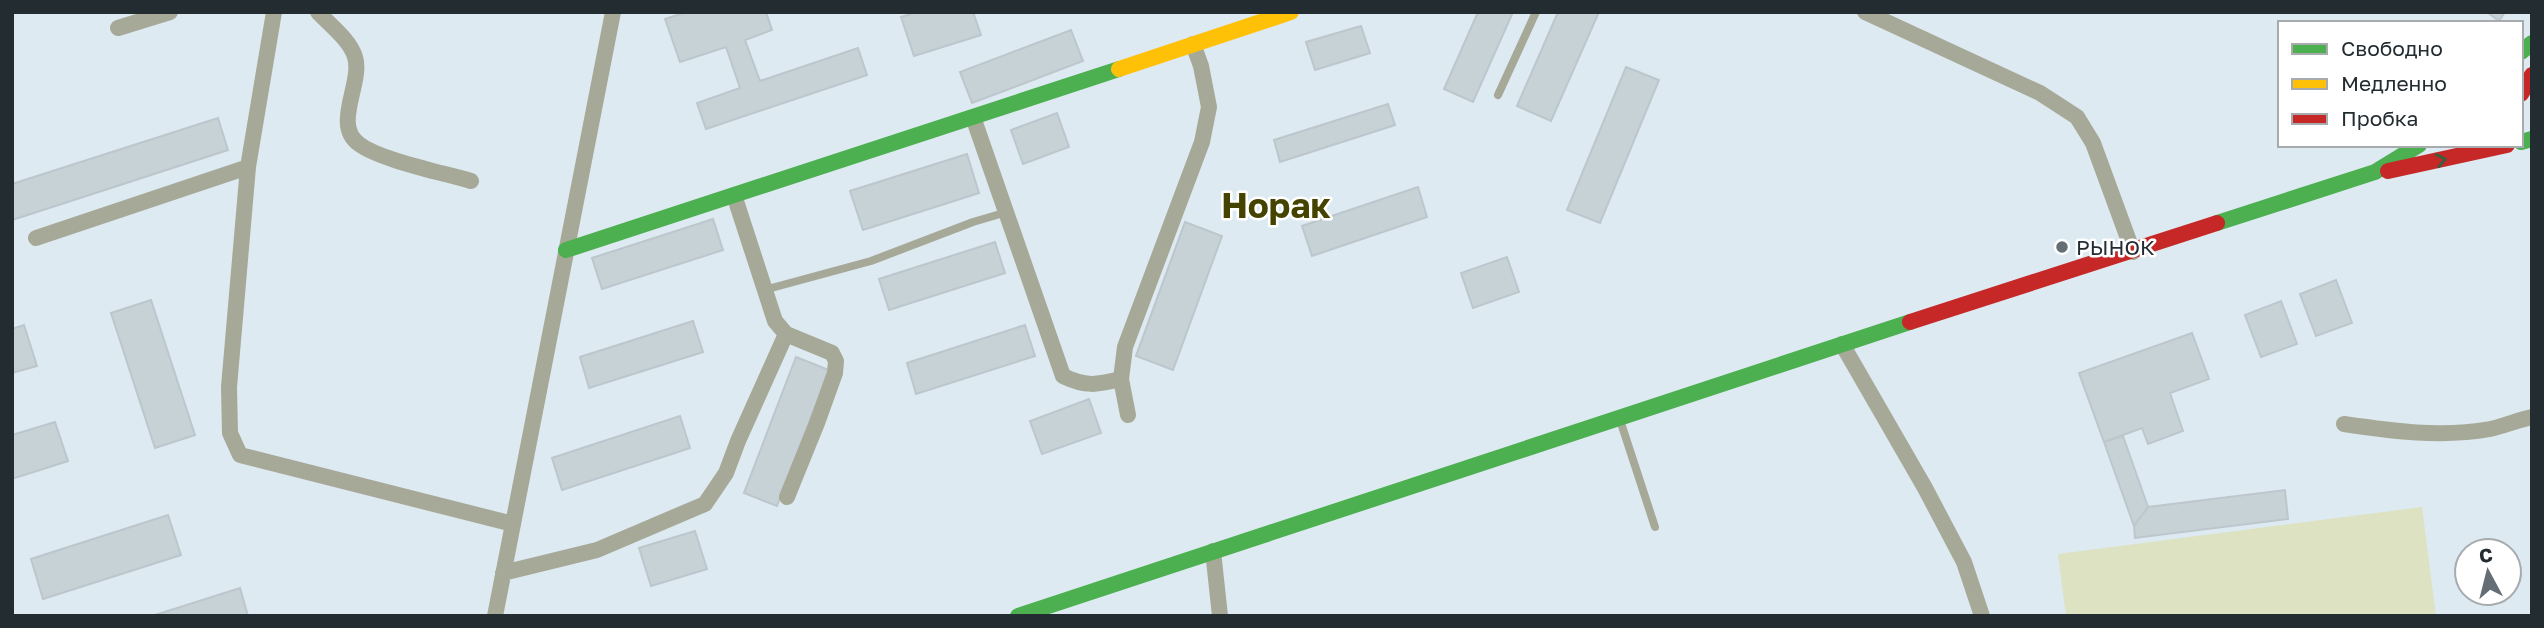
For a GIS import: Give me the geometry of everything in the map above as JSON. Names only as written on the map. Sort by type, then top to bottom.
[{"type":"main road","points":[[566,250],[1291,12]]},
{"type":"main road","points":[[2523,91],[2532,75]]},
{"type":"main road","points":[[2375,172],[2417,147]]},
{"type":"main road","points":[[1018,616],[1842,344],[2375,172],[2393,170],[2470,149],[2490,147]]},
{"type":"street","points":[[118,28],[170,12]]},
{"type":"street","points":[[274,12],[248,167],[229,387],[229,433],[240,454],[513,524]]},
{"type":"street","points":[[318,12],[350,46],[356,59],[349,131],[357,144],[376,153],[471,181]]},
{"type":"street","points":[[495,616],[613,12]]},
{"type":"street","points":[[1865,12],[2040,93],[2077,117],[2093,143],[2133,252]]},
{"type":"street","points":[[1128,415],[1121,379],[1125,347],[1202,142],[1209,107],[1201,66],[1193,44]]},
{"type":"street","points":[[973,117],[1063,376],[1081,385],[1121,379]]},
{"type":"street","points":[[36,238],[248,167]]},
{"type":"street","points":[[734,195],[775,321],[786,334],[832,353],[836,361],[835,373],[817,423],[787,497]]},
{"type":"street","points":[[503,573],[597,550],[705,504],[726,473],[786,334]]},
{"type":"street","points":[[1842,344],[1964,562],[1982,616]]},
{"type":"street","points":[[2344,424],[2402,432],[2448,433],[2490,429],[2532,417]]},
{"type":"street","points":[[1213,551],[1220,616]]},
{"type":"lane","points":[[1498,95],[1536,12]]},
{"type":"lane","points":[[764,290],[871,261],[973,222],[1007,212]]},
{"type":"lane","points":[[1619,417],[1656,527]]},
{"type":"green space","points":[[2422,507],[2436,616],[2066,616],[2058,554]]},
{"type":"building","points":[[687,12],[766,12],[772,30],[745,40],[760,81],[858,48],[867,75],[706,129],[697,103],[740,88],[726,47],[680,62],[665,19]]},
{"type":"building","points":[[918,12],[973,12],[981,35],[914,56],[901,17]]},
{"type":"building","points":[[1478,12],[1513,12],[1473,102],[1444,89]]},
{"type":"building","points":[[1558,12],[1599,12],[1551,121],[1517,106]]},
{"type":"building","points":[[2487,12],[2505,12],[2499,21]]},
{"type":"building","points":[[1361,26],[1370,53],[1315,70],[1306,42]]},
{"type":"building","points":[[1071,30],[1083,61],[972,103],[960,72]]},
{"type":"building","points":[[1626,67],[1659,80],[1600,223],[1567,210]]},
{"type":"building","points":[[1388,104],[1395,125],[1280,162],[1274,140]]},
{"type":"building","points":[[1057,113],[1069,147],[1023,164],[1011,130]]},
{"type":"building","points":[[218,118],[228,150],[12,220],[12,184]]},
{"type":"building","points":[[967,154],[979,193],[863,230],[850,191]]},
{"type":"building","points":[[1418,187],[1427,217],[1312,256],[1302,226]]},
{"type":"building","points":[[713,219],[723,250],[602,289],[592,258]]},
{"type":"building","points":[[1185,222],[1222,236],[1173,370],[1136,356]]},
{"type":"building","points":[[995,242],[1005,273],[889,310],[879,279]]},
{"type":"building","points":[[1507,257],[1519,292],[1473,308],[1461,273]]},
{"type":"building","points":[[2336,280],[2352,323],[2316,336],[2300,294]]},
{"type":"building","points":[[151,300],[195,435],[155,448],[111,313]]},
{"type":"building","points":[[2281,301],[2297,344],[2261,357],[2245,315]]},
{"type":"building","points":[[693,321],[703,352],[589,388],[580,357]]},
{"type":"building","points":[[24,325],[37,366],[12,373],[12,329]]},
{"type":"building","points":[[1025,325],[1035,356],[916,394],[907,363]]},
{"type":"building","points":[[2192,333],[2209,379],[2170,393],[2183,431],[2148,444],[2142,428],[2104,442],[2079,373]]},
{"type":"building","points":[[796,357],[829,370],[777,506],[744,493]]},
{"type":"building","points":[[1089,399],[1101,433],[1042,454],[1030,421]]},
{"type":"building","points":[[680,416],[690,448],[562,490],[552,458]]},
{"type":"building","points":[[55,422],[68,461],[12,479],[12,435]]},
{"type":"building","points":[[2123,436],[2148,507],[2134,526],[2104,442]]},
{"type":"building","points":[[2285,490],[2288,519],[2135,538],[2134,526],[2148,507]]},
{"type":"building","points":[[168,515],[181,555],[43,599],[31,559]]},
{"type":"building","points":[[695,531],[707,569],[651,586],[639,548]]},
{"type":"building","points":[[240,588],[248,616],[152,616]]},
{"type":"traffic: fast","points":[[2523,50],[2532,43]]},
{"type":"traffic: fast","points":[[566,250],[1119,69]]},
{"type":"traffic: fast","points":[[2523,141],[2532,139]]},
{"type":"traffic: fast","points":[[2217,223],[2375,172],[2416,147]]},
{"type":"traffic: fast","points":[[1018,616],[1910,322]]},
{"type":"traffic: slow","points":[[1119,69],[1291,12]]},
{"type":"traffic: jam","points":[[2523,91],[2532,75]]},
{"type":"traffic: jam","points":[[2388,171],[2498,147]]},
{"type":"traffic: jam","points":[[1910,322],[2217,223]]},
{"type":"place","name":"РЫНОК","points":[[2062,247]]},
{"type":"district","name":"Норак","points":[[1276,205]]}]
